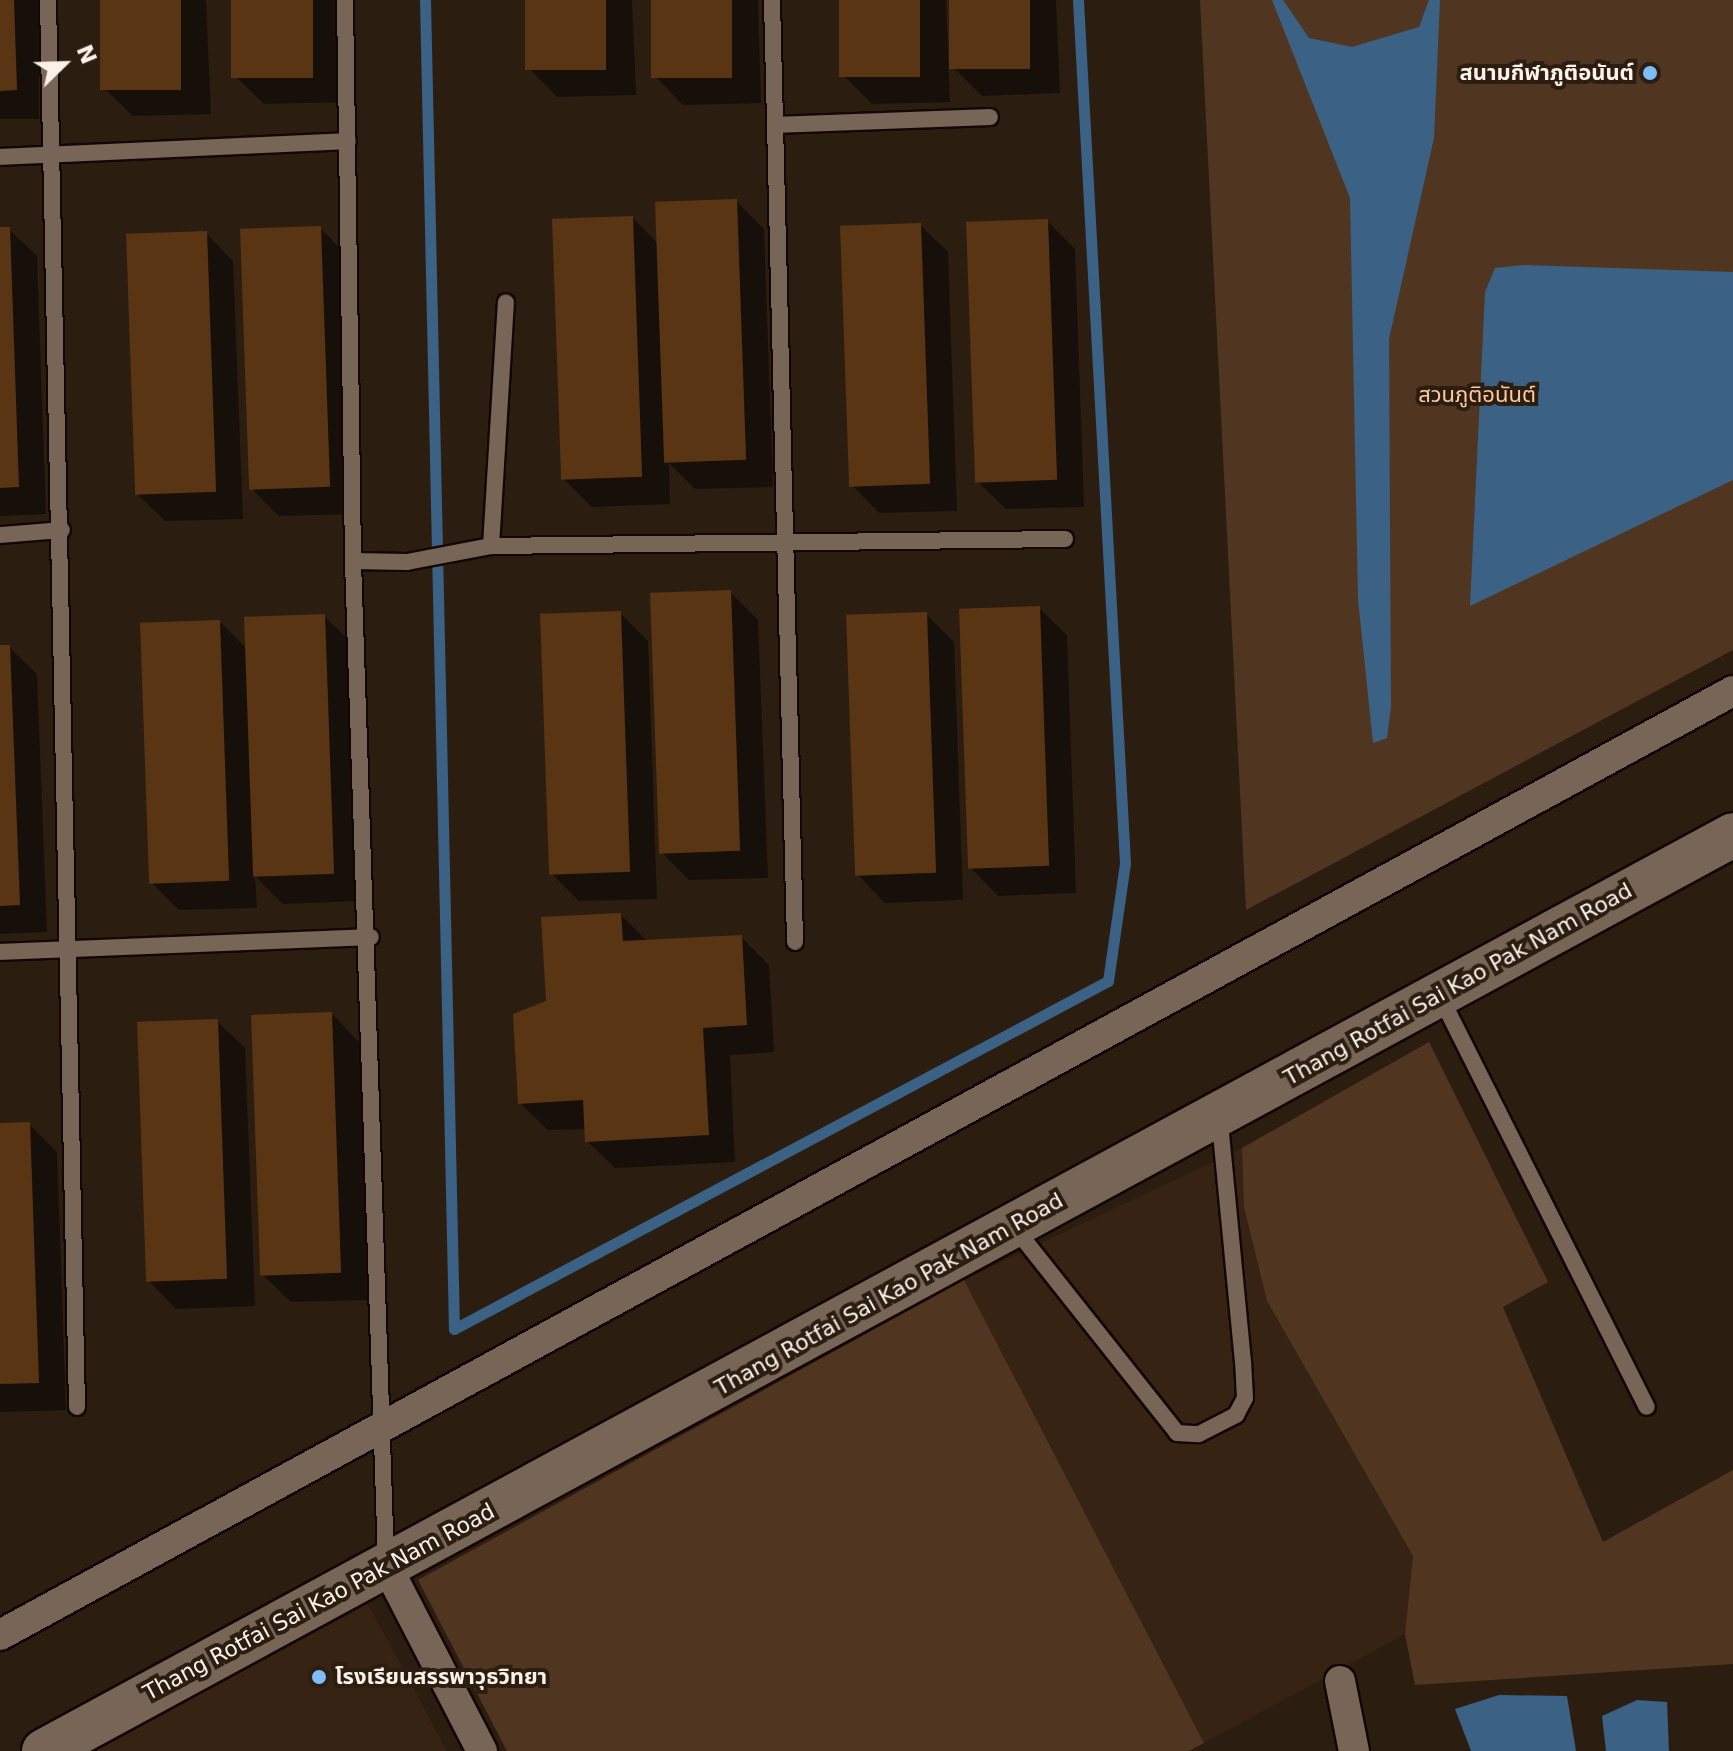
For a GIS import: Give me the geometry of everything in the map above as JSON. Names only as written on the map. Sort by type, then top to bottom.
[{"type":"main road","name":"Thang Rotfai Sai Kao Pak Nam Road","points":[[44,1751],[1733,835]]},
{"type":"street","points":[[0,1635],[381,1431],[1733,691]]},
{"type":"street","points":[[386,1565],[482,1751]]},
{"type":"street","points":[[1340,1681],[1354,1751]]},
{"type":"lane","points":[[48,0],[71,950],[77,1407]]},
{"type":"lane","points":[[345,0],[353,561],[371,937],[386,1565]]},
{"type":"lane","points":[[772,0],[795,942]]},
{"type":"lane","points":[[775,125],[990,117]]},
{"type":"lane","points":[[0,157],[348,141]]},
{"type":"lane","points":[[491,546],[506,302]]},
{"type":"lane","points":[[0,535],[62,530]]},
{"type":"lane","points":[[353,561],[407,562],[491,546],[1065,539]]},
{"type":"lane","points":[[0,952],[371,937]]},
{"type":"lane","points":[[1439,994],[1647,1407]]},
{"type":"lane","points":[[1013,1225],[1177,1433],[1199,1434],[1236,1415],[1245,1398],[1243,1362],[1219,1114]]},
{"type":"shaded area","points":[[1242,1148],[1244,1207],[1267,1301],[1413,1556],[1405,1634],[1204,1743],[964,1280]]},
{"type":"shaded area","name":"โรงเรียนสรรพาวุธวิทยา","points":[[368,1604],[447,1751],[94,1751]]},
{"type":"green space","name":"สวนภูติอนันต์","points":[[1200,0],[1733,0],[1733,650],[1246,910]]},
{"type":"green space","points":[[1429,1042],[1548,1282],[1503,1307],[1603,1542],[1733,1470],[1733,1664],[1415,1685],[1405,1634],[1413,1556],[1267,1301],[1244,1207],[1242,1148]]},
{"type":"green space","points":[[964,1280],[1204,1743],[1189,1751],[507,1751],[418,1580]]},
{"type":"water","points":[[1272,0],[1283,0],[1309,38],[1352,47],[1419,27],[1429,0],[1440,0],[1434,138],[1389,339],[1391,707],[1387,738],[1373,743],[1358,599],[1350,198]]},
{"type":"water","points":[[1524,265],[1733,272],[1733,480],[1470,606],[1485,292],[1495,268]]},
{"type":"water","points":[[1499,1695],[1567,1696],[1576,1751],[1471,1751],[1455,1709]]},
{"type":"water","points":[[1637,1700],[1667,1702],[1669,1751],[1606,1751],[1602,1716]]},
{"type":"building","points":[[0,0],[14,0],[17,90],[0,91]]},
{"type":"building","points":[[100,0],[181,0],[181,90],[100,90]]},
{"type":"building","points":[[231,0],[313,0],[313,78],[231,78]]},
{"type":"building","points":[[525,0],[606,0],[606,70],[525,70]]},
{"type":"building","points":[[651,0],[732,0],[732,78],[651,78]]},
{"type":"building","points":[[839,0],[920,0],[920,77],[839,77]]},
{"type":"building","points":[[949,0],[1030,0],[1030,69],[949,69]]},
{"type":"building","points":[[737,199],[746,460],[664,463],[655,202]]},
{"type":"building","points":[[633,216],[642,477],[561,480],[552,219]]},
{"type":"building","points":[[1048,219],[1057,480],[975,483],[966,222]]},
{"type":"building","points":[[921,223],[930,484],[849,487],[840,226]]},
{"type":"building","points":[[321,226],[330,487],[249,490],[240,229]]},
{"type":"building","points":[[0,227],[10,227],[19,487],[0,488]]},
{"type":"building","points":[[207,231],[216,492],[135,495],[126,234]]},
{"type":"building","points":[[731,590],[740,851],[659,854],[650,593]]},
{"type":"building","points":[[1040,606],[1049,866],[968,869],[959,609]]},
{"type":"building","points":[[621,611],[630,872],[549,875],[540,614]]},
{"type":"building","points":[[927,612],[936,873],[855,876],[846,615]]},
{"type":"building","points":[[325,614],[334,874],[253,877],[244,617]]},
{"type":"building","points":[[220,620],[229,881],[149,884],[140,623]]},
{"type":"building","points":[[0,645],[10,645],[20,905],[0,906]]},
{"type":"building","points":[[621,913],[623,941],[742,935],[747,1025],[703,1028],[709,1135],[585,1142],[583,1100],[518,1104],[513,1014],[546,1001],[541,917]]},
{"type":"building","points":[[332,1012],[341,1273],[260,1276],[251,1015]]},
{"type":"building","points":[[218,1019],[227,1279],[146,1282],[137,1022]]},
{"type":"building","points":[[30,1122],[39,1383],[0,1384],[0,1123]]},
{"type":"waterway","points":[[425,0],[454,1329],[1108,981],[1125,863],[1078,0]]},
{"type":"place","name":"สนามกีฬาภูติอนันต์","points":[[1650,73]]},
{"type":"place","name":"โรงเรียนสรรพาวุธวิทยา","points":[[319,1677]]}]
